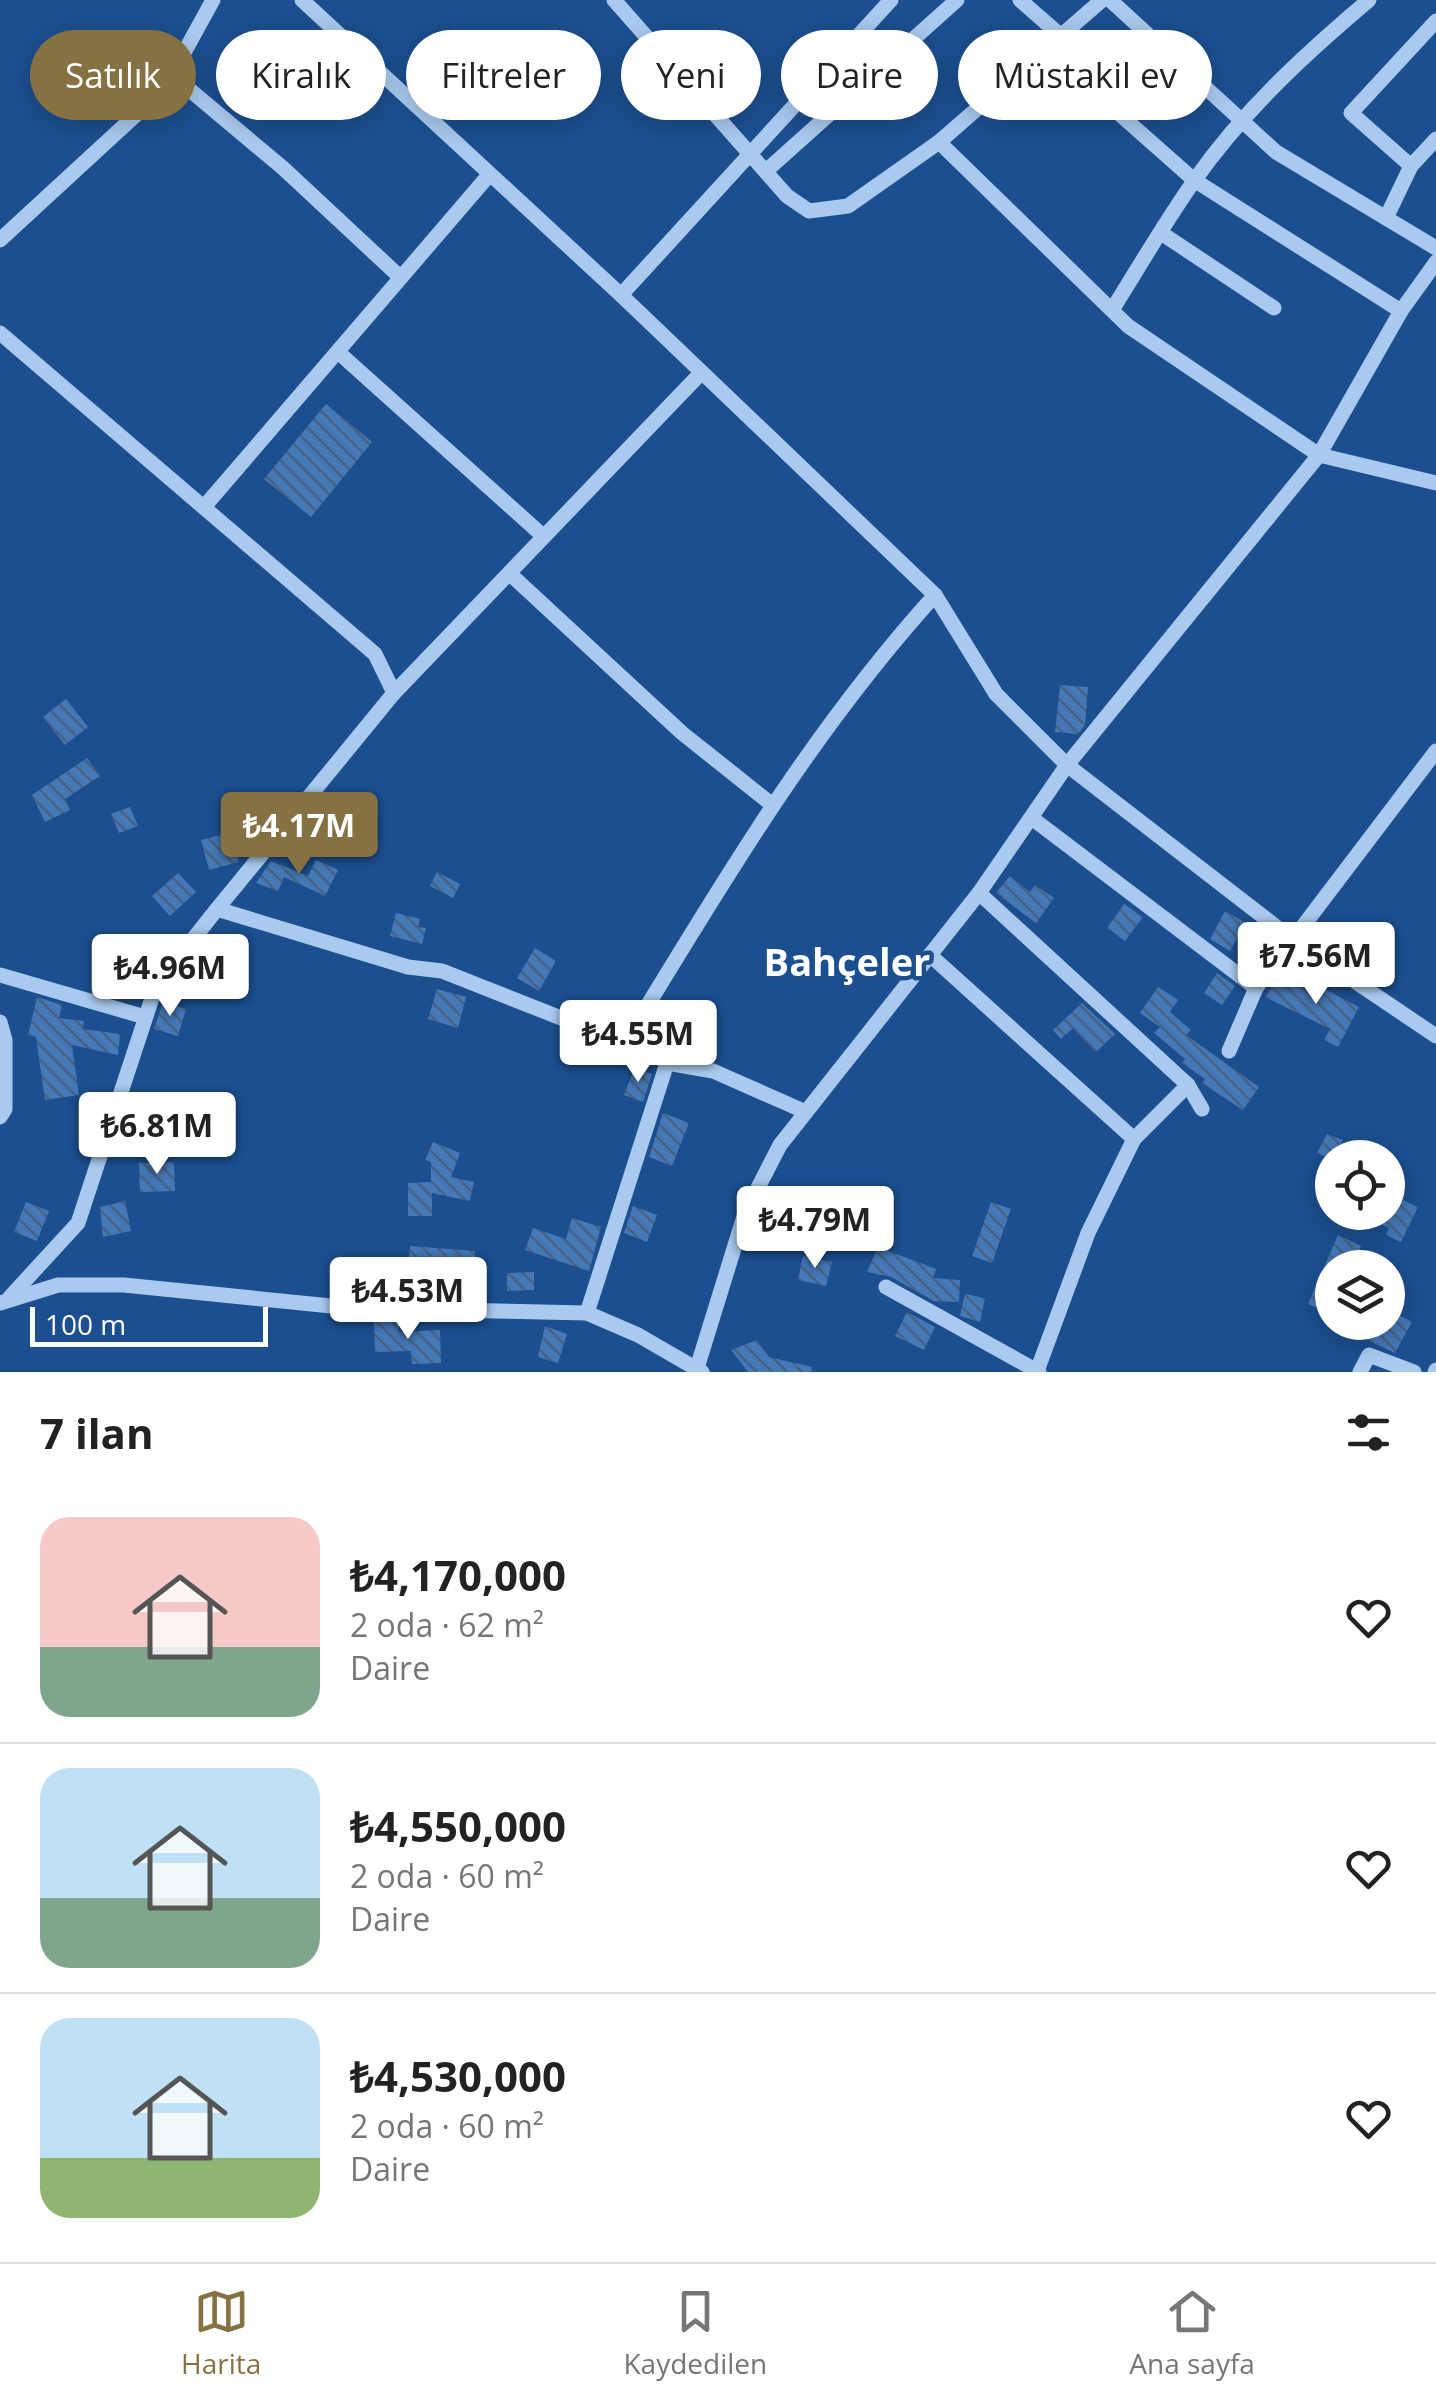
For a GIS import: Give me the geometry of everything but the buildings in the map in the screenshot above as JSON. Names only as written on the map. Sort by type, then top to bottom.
[{"type":"street","points":[[196,32],[214,0]]},
{"type":"street","points":[[302,0],[621,294],[700,374],[935,595],[996,694],[1067,764],[1292,939],[1436,1036]]},
{"type":"street","points":[[614,0],[751,150],[787,196],[809,211],[848,206],[964,120]]},
{"type":"street","points":[[621,294],[890,0]]},
{"type":"street","points":[[766,172],[957,0]]},
{"type":"street","points":[[1020,0],[1054,30]]},
{"type":"street","points":[[1068,30],[1102,0]]},
{"type":"street","points":[[1110,0],[1276,152],[1436,248]]},
{"type":"street","points":[[1112,310],[1194,180],[1242,120],[1300,58],[1368,0]]},
{"type":"street","points":[[1410,166],[1351,113],[1436,21]]},
{"type":"street","points":[[196,95],[283,168],[400,277]]},
{"type":"street","points":[[0,240],[130,120]]},
{"type":"street","points":[[1126,120],[1194,180],[1401,311]]},
{"type":"street","points":[[1386,218],[1410,166],[1436,139]]},
{"type":"street","points":[[939,142],[1128,326],[1319,455],[1436,483]]},
{"type":"street","points":[[204,507],[489,176]]},
{"type":"street","points":[[1161,233],[1274,308]]},
{"type":"street","points":[[5,1300],[58,1285],[124,1285],[351,1308],[587,1313],[700,1370],[746,1213],[780,1146],[979,894],[1067,764],[1319,455],[1401,311],[1436,262]]},
{"type":"street","points":[[0,334],[375,654],[394,694]]},
{"type":"street","points":[[338,352],[542,535]]},
{"type":"street","points":[[5,1300],[78,1224],[156,986],[394,694],[700,374]]},
{"type":"street","points":[[510,574],[682,733],[770,804]]},
{"type":"street","points":[[629,1036],[770,804],[866,672],[935,595]]},
{"type":"street","points":[[1229,1052],[1256,988],[1436,751]]},
{"type":"street","points":[[1033,819],[1256,988]]},
{"type":"street","points":[[979,894],[1188,1084],[1202,1109]]},
{"type":"street","points":[[216,909],[408,967],[442,971],[599,1033],[629,1036],[667,1063],[713,1071],[806,1112]]},
{"type":"street","points":[[930,956],[1134,1138]]},
{"type":"street","points":[[0,975],[145,1017]]},
{"type":"street","points":[[0,1022],[5,1040],[5,1109],[0,1117]]},
{"type":"street","points":[[587,1313],[667,1063]]},
{"type":"street","points":[[886,1288],[1038,1372],[1088,1233],[1134,1138],[1188,1084]]},
{"type":"street","points":[[1360,1372],[1369,1355],[1414,1372]]},
{"type":"district","name":"Bahçeler","points":[[847,963]]}]
